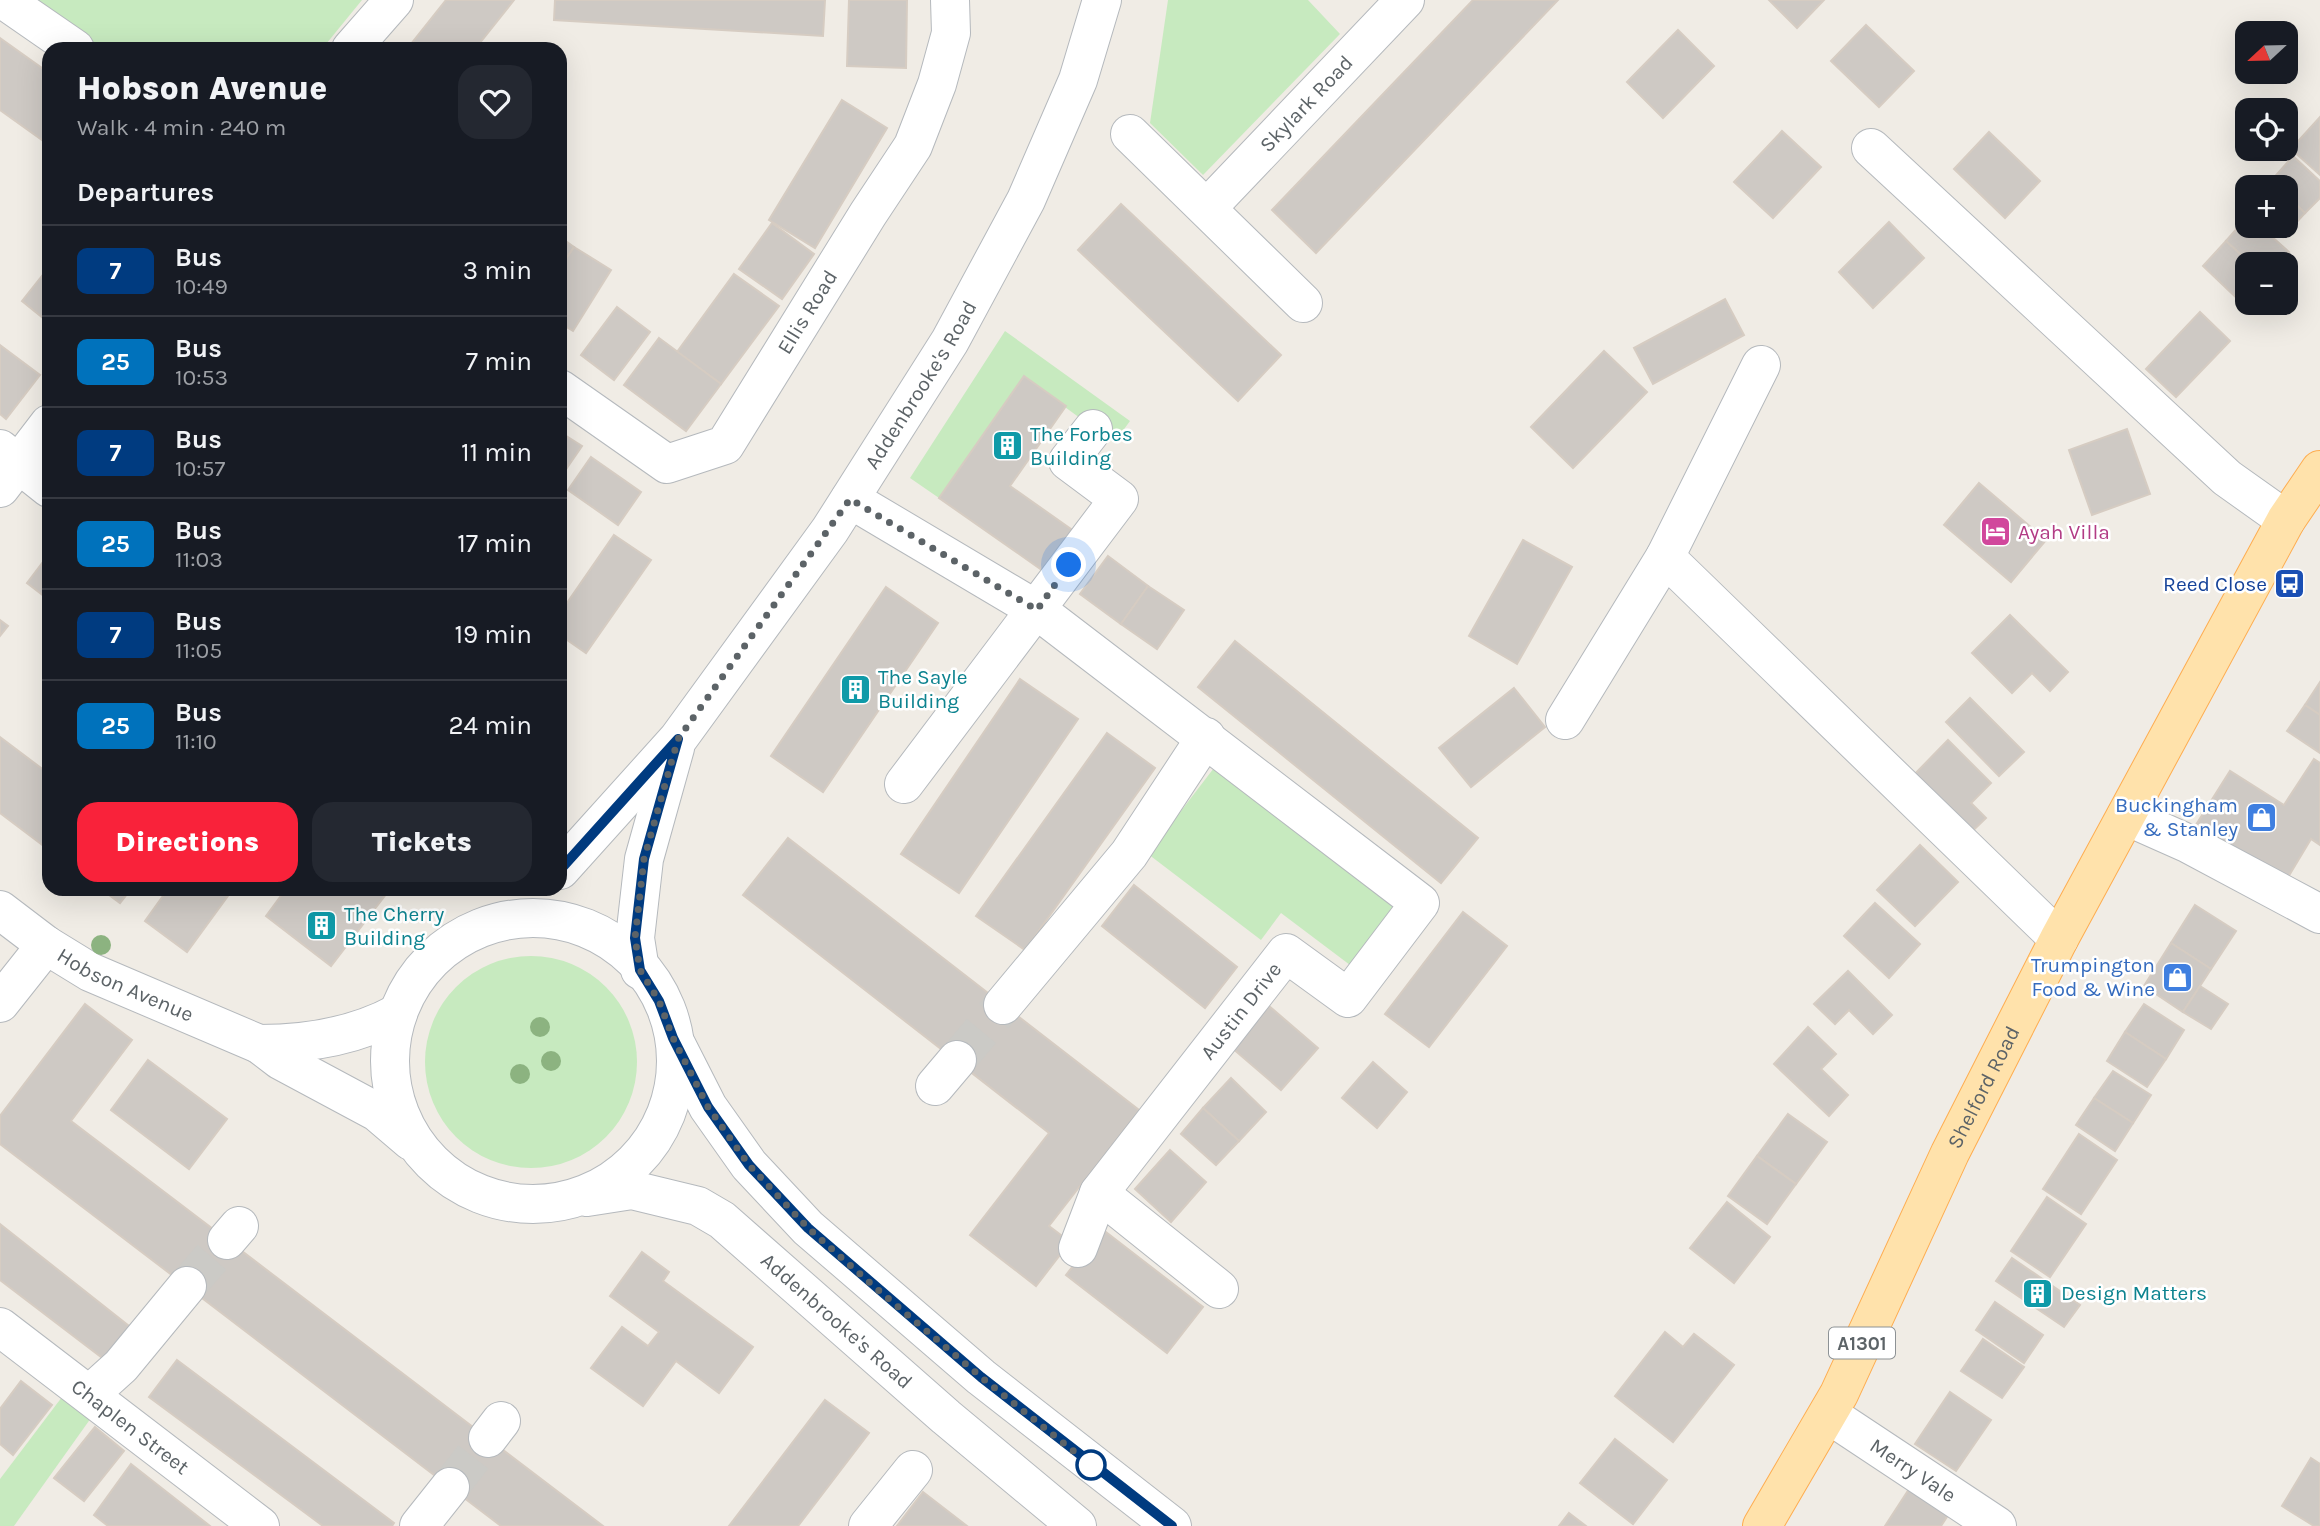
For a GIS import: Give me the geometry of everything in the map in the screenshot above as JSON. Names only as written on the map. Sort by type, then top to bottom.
[{"type":"main road","name":"Shelford Road","points":[[1762,1526],[1828,1414],[1950,1153],[2059,939],[2286,520],[2320,470]]},
{"type":"street","points":[[4,0],[65,42]]},
{"type":"street","points":[[357,42],[394,0]]},
{"type":"street","name":"Ellis Road","points":[[567,394],[667,464],[725,445],[913,146],[937,83],[951,33],[950,0]]},
{"type":"street","name":"Addenbrooke's Road","points":[[567,862],[678,739],[850,499],[950,341],[1026,200],[1078,80],[1102,0]]},
{"type":"street","name":"Skylark Road","points":[[1207,208],[1405,0]]},
{"type":"street","points":[[1130,135],[1303,303]]},
{"type":"street","points":[[1871,148],[2227,478],[2286,520]]},
{"type":"street","points":[[1565,720],[1665,557],[1761,365]]},
{"type":"street","points":[[904,784],[1119,499],[1068,461],[1093,429]]},
{"type":"street","points":[[42,431],[6,467],[42,485]]},
{"type":"street","name":"Austin Drive","points":[[850,499],[1037,610],[1420,903],[1348,999],[1286,953],[1098,1193],[1078,1248]]},
{"type":"street","points":[[1665,557],[2059,939]]},
{"type":"street","points":[[1003,1005],[1129,854],[1206,737]]},
{"type":"street","name":"Addenbrooke's Road","points":[[640,970],[635,938],[644,859],[678,739]]},
{"type":"street","points":[[2126,816],[2189,844],[2320,914]]},
{"type":"street","points":[[416,1144],[397,1111],[393,1089],[390,1047],[398,1013],[416,980],[439,954],[491,926],[531,896]]},
{"type":"street","name":"Hobson Avenue","points":[[0,910],[46,945],[90,972],[259,1044],[280,1060],[377,1112],[416,1144]]},
{"type":"street","points":[[491,926],[541,918],[580,922],[617,940],[659,1001],[673,1038],[714,1117],[749,1165],[808,1228],[981,1377],[1172,1526]]},
{"type":"street","points":[[0,1003],[46,945]]},
{"type":"street","name":"Hobson Avenue","points":[[259,1044],[296,1044],[365,1028],[398,1013]]},
{"type":"street","points":[[564,1200],[617,1175],[653,1143],[670,1109],[678,1075],[673,1038]]},
{"type":"street","name":"Addenbrooke's Road","points":[[416,1144],[462,1186],[487,1199],[510,1205],[537,1205],[632,1191],[698,1206],[722,1220],[946,1417],[1077,1526]]},
{"type":"street","points":[[1098,1193],[1219,1289]]},
{"type":"street","points":[[90,1394],[121,1366],[187,1286]]},
{"type":"street","name":"Chaplen Street","points":[[0,1327],[260,1526]]},
{"type":"street","name":"Merry Vale","points":[[1828,1414],[1997,1526]]},
{"type":"street","points":[[869,1526],[913,1469]]},
{"type":"street","points":[[419,1526],[450,1487]]},
{"type":"green space","points":[[29,0],[362,0],[328,42],[89,42]]},
{"type":"green space","points":[[1168,0],[1308,0],[1340,34],[1203,175],[1150,123]]},
{"type":"green space","points":[[1005,331],[1130,421],[1114,443],[1024,377],[939,498],[910,478]]},
{"type":"green space","points":[[1217,764],[1398,903],[1350,965],[1281,913],[1261,940],[1148,854]]},
{"type":"green space","points":[[531,956],[572,964],[606,987],[629,1021],[637,1062],[629,1103],[606,1137],[572,1160],[531,1168],[490,1160],[456,1137],[433,1103],[425,1062],[433,1021],[456,987],[490,964]]},
{"type":"green space","points":[[62,1397],[91,1418],[14,1526],[0,1526],[0,1479]]},
{"type":"building","points":[[446,0],[514,0],[481,42],[413,42]]},
{"type":"building","points":[[555,0],[825,0],[823,36],[554,20]]},
{"type":"building","points":[[849,0],[907,0],[906,68],[847,66]]},
{"type":"building","points":[[1473,0],[1558,0],[1316,253],[1272,210]]},
{"type":"building","points":[[1769,0],[1824,0],[1797,28]]},
{"type":"building","points":[[1866,25],[1914,71],[1879,107],[1831,61]]},
{"type":"building","points":[[1678,30],[1714,66],[1663,118],[1627,82]]},
{"type":"building","points":[[0,38],[42,68],[42,140],[0,110]]},
{"type":"building","points":[[842,100],[887,128],[815,248],[769,220]]},
{"type":"building","points":[[2320,117],[2320,175],[2298,155],[2298,141]]},
{"type":"building","points":[[1782,131],[1821,167],[1773,218],[1734,182]]},
{"type":"building","points":[[1989,132],[2040,181],[2005,218],[1954,169]]},
{"type":"building","points":[[2289,161],[2298,161],[2320,181],[2320,198],[2305,213],[2298,206],[2298,175],[2276,175]]},
{"type":"building","points":[[1121,204],[1281,355],[1238,401],[1078,250]]},
{"type":"building","points":[[2298,206],[2305,213],[2298,221]]},
{"type":"building","points":[[1889,222],[1924,258],[1873,308],[1839,272]]},
{"type":"building","points":[[772,223],[814,254],[782,299],[739,269]]},
{"type":"building","points":[[2235,231],[2235,238],[2273,238],[2289,252],[2238,252],[2226,241]]},
{"type":"building","points":[[2226,241],[2238,252],[2235,252],[2235,296],[2203,266]]},
{"type":"building","points":[[567,242],[574,247],[567,258]]},
{"type":"building","points":[[574,247],[611,270],[573,331],[567,327],[567,258]]},
{"type":"building","points":[[734,274],[779,306],[721,384],[677,352]]},
{"type":"building","points":[[42,276],[42,317],[22,301]]},
{"type":"building","points":[[1725,299],[1744,335],[1653,384],[1634,348]]},
{"type":"building","points":[[617,307],[650,332],[614,380],[581,355]]},
{"type":"building","points":[[2200,312],[2230,341],[2176,397],[2146,369]]},
{"type":"building","points":[[659,338],[721,384],[686,431],[624,385]]},
{"type":"building","points":[[0,345],[40,375],[6,419],[0,414]]},
{"type":"building","points":[[1604,351],[1647,392],[1573,468],[1531,427]]},
{"type":"building","name":"The Forbes Building","points":[[1024,376],[1066,406],[1010,486],[1078,534],[1049,575],[939,498]]},
{"type":"building","points":[[2127,429],[2150,494],[2092,515],[2069,450]]},
{"type":"building","points":[[567,436],[582,446],[567,468]]},
{"type":"building","points":[[591,457],[641,492],[618,525],[568,490]]},
{"type":"building","name":"Ayah Villa","points":[[1979,483],[2046,540],[2011,582],[1944,525]]},
{"type":"building","points":[[614,535],[651,560],[586,653],[567,640],[567,603]]},
{"type":"building","points":[[1523,540],[1572,567],[1517,664],[1469,636]]},
{"type":"building","points":[[1108,556],[1148,586],[1121,624],[1080,594]]},
{"type":"building","points":[[42,563],[42,595],[27,583]]},
{"type":"building","points":[[1148,586],[1184,610],[1157,649],[1121,624]]},
{"type":"building","name":"The Sayle Building","points":[[886,587],[938,623],[823,792],[771,756]]},
{"type":"building","points":[[2010,615],[2068,672],[2050,691],[2032,673],[2012,693],[1972,653]]},
{"type":"building","points":[[0,620],[8,626],[0,636]]},
{"type":"building","points":[[1235,641],[1478,838],[1441,883],[1198,687]]},
{"type":"building","points":[[1020,679],[1078,719],[959,893],[901,854]]},
{"type":"building","points":[[2320,682],[2320,715],[2305,705]]},
{"type":"building","points":[[1514,688],[1545,727],[1471,787],[1439,748]]},
{"type":"building","points":[[1970,698],[2024,752],[1999,776],[1946,722]]},
{"type":"building","points":[[2305,705],[2320,715],[2320,753],[2287,731]]},
{"type":"building","points":[[1107,733],[1155,768],[1025,950],[976,916]]},
{"type":"building","points":[[0,737],[42,769],[42,845],[0,813]]},
{"type":"building","points":[[1948,740],[1991,783],[1971,803],[1986,818],[1963,840],[1906,783]]},
{"type":"building","name":"Buckingham & Stanley","points":[[2314,759],[2320,763],[2320,845],[2311,839],[2284,884],[2194,828],[2230,771],[2284,805]]},
{"type":"building","points":[[788,838],[1139,1110],[1049,1226],[1070,1242],[1036,1286],[970,1235],[1049,1133],[743,895]]},
{"type":"building","points":[[1920,845],[1958,882],[1915,926],[1877,890]]},
{"type":"building","points":[[1134,885],[1237,967],[1205,1008],[1102,926]]},
{"type":"building","points":[[110,896],[126,896],[120,903]]},
{"type":"building","points":[[163,896],[228,896],[187,952],[145,921]]},
{"type":"building","name":"The Cherry Building","points":[[281,896],[385,896],[331,966],[266,916]]},
{"type":"building","points":[[1875,903],[1920,944],[1889,978],[1844,936]]},
{"type":"building","points":[[2195,905],[2236,931],[2211,969],[2171,943]]},
{"type":"building","points":[[1463,912],[1507,946],[1429,1047],[1385,1014]]},
{"type":"building","name":"Trumpington Food & Wine","points":[[2171,943],[2211,969],[2183,1012],[2144,986]]},
{"type":"building","points":[[1848,971],[1892,1015],[1873,1034],[1849,1010],[1835,1024],[1814,1004]]},
{"type":"building","points":[[2200,986],[2228,1004],[2211,1029],[2183,1012]]},
{"type":"building","points":[[85,1004],[132,1040],[71,1121],[603,1526],[501,1526],[0,1144],[0,1116]]},
{"type":"building","points":[[2144,1004],[2184,1030],[2166,1059],[2125,1032]]},
{"type":"building","points":[[1269,1006],[1318,1048],[1281,1090],[1232,1048]]},
{"type":"building","points":[[1808,1027],[1836,1054],[1821,1069],[1848,1095],[1829,1116],[1774,1064]]},
{"type":"building","points":[[2125,1032],[2166,1059],[2147,1087],[2107,1061]]},
{"type":"building","points":[[148,1060],[227,1119],[189,1169],[111,1110]]},
{"type":"building","points":[[1373,1062],[1407,1092],[1377,1128],[1342,1098]]},
{"type":"building","points":[[2113,1071],[2151,1095],[2133,1123],[2094,1098]]},
{"type":"building","points":[[1231,1078],[1266,1112],[1239,1141],[1203,1108]]},
{"type":"building","points":[[2094,1098],[2133,1123],[2115,1151],[2076,1125]]},
{"type":"building","points":[[1203,1108],[1239,1141],[1216,1165],[1181,1134]]},
{"type":"building","points":[[1788,1114],[1827,1142],[1796,1184],[1757,1156]]},
{"type":"building","points":[[2079,1134],[2117,1160],[2081,1214],[2043,1189]]},
{"type":"building","points":[[1170,1150],[1206,1182],[1171,1222],[1135,1189]]},
{"type":"building","points":[[1757,1156],[1796,1184],[1767,1224],[1728,1196]]},
{"type":"building","points":[[2047,1197],[2086,1224],[2050,1277],[2011,1251]]},
{"type":"building","points":[[1727,1202],[1770,1237],[1734,1283],[1690,1248]]},
{"type":"building","points":[[0,1224],[129,1326],[105,1360],[0,1280]]},
{"type":"building","points":[[1102,1229],[1203,1307],[1167,1353],[1066,1275]]},
{"type":"building","points":[[642,1252],[669,1272],[663,1281],[753,1347],[719,1393],[676,1361],[643,1406],[591,1368],[622,1327],[648,1346],[659,1332],[610,1296]]},
{"type":"building","name":"Design Matters","points":[[2012,1258],[2080,1305],[2064,1327],[1996,1281]]},
{"type":"building","points":[[1995,1302],[2043,1335],[2024,1363],[1976,1330]]},
{"type":"building","points":[[1665,1332],[1683,1347],[1694,1334],[1734,1365],[1673,1442],[1615,1396]]},
{"type":"building","points":[[1983,1339],[2024,1367],[2002,1398],[1961,1371]]},
{"type":"building","points":[[177,1360],[394,1523],[392,1526],[323,1526],[149,1397]]},
{"type":"building","points":[[21,1381],[52,1405],[13,1455],[0,1444],[0,1409]]},
{"type":"building","points":[[1950,1392],[1991,1420],[1956,1471],[1915,1444]]},
{"type":"building","points":[[825,1400],[869,1433],[798,1526],[729,1526]]},
{"type":"building","points":[[95,1427],[124,1451],[84,1501],[54,1478]]},
{"type":"building","points":[[1615,1439],[1667,1480],[1633,1524],[1580,1483]]},
{"type":"building","points":[[2311,1458],[2320,1464],[2320,1526],[2314,1526],[2282,1506]]},
{"type":"building","points":[[131,1464],[210,1526],[108,1526],[94,1515]]},
{"type":"building","points":[[1915,1480],[1954,1506],[1941,1526],[1885,1526]]},
{"type":"building","points":[[923,1492],[967,1526],[897,1526]]},
{"type":"building","points":[[1569,1513],[1586,1526],[1559,1526]]},
{"type":"tunnel","points":[[957,1060],[1003,1005]]},
{"type":"tunnel","points":[[187,1286],[227,1240]]},
{"type":"tunnel","points":[[450,1487],[488,1438]]},
{"type":"bus line","name":"7","points":[[567,862],[678,739],[644,859],[635,938],[640,970],[659,1001],[673,1038],[708,1107],[749,1165],[808,1228],[981,1377],[1172,1526]]},
{"type":"place","name":"The Forbes Building","points":[[1007,446]]},
{"type":"place","name":"Ayah Villa","points":[[1995,532]]},
{"type":"place","name":"Reed Close","points":[[2290,584]]},
{"type":"place","name":"The Sayle Building","points":[[855,689]]},
{"type":"place","name":"Buckingham & Stanley","points":[[2261,817]]},
{"type":"place","name":"The Cherry Building","points":[[321,926]]},
{"type":"place","name":"Trumpington Food & Wine","points":[[2178,977]]},
{"type":"place","name":"Design Matters","points":[[2038,1293]]},
{"type":"route","points":[[1069,565],[1037,610],[850,499],[678,739],[644,859],[635,938],[640,970],[659,1001],[673,1038],[708,1107],[749,1165],[808,1228],[877,1289],[1091,1465]]}]
